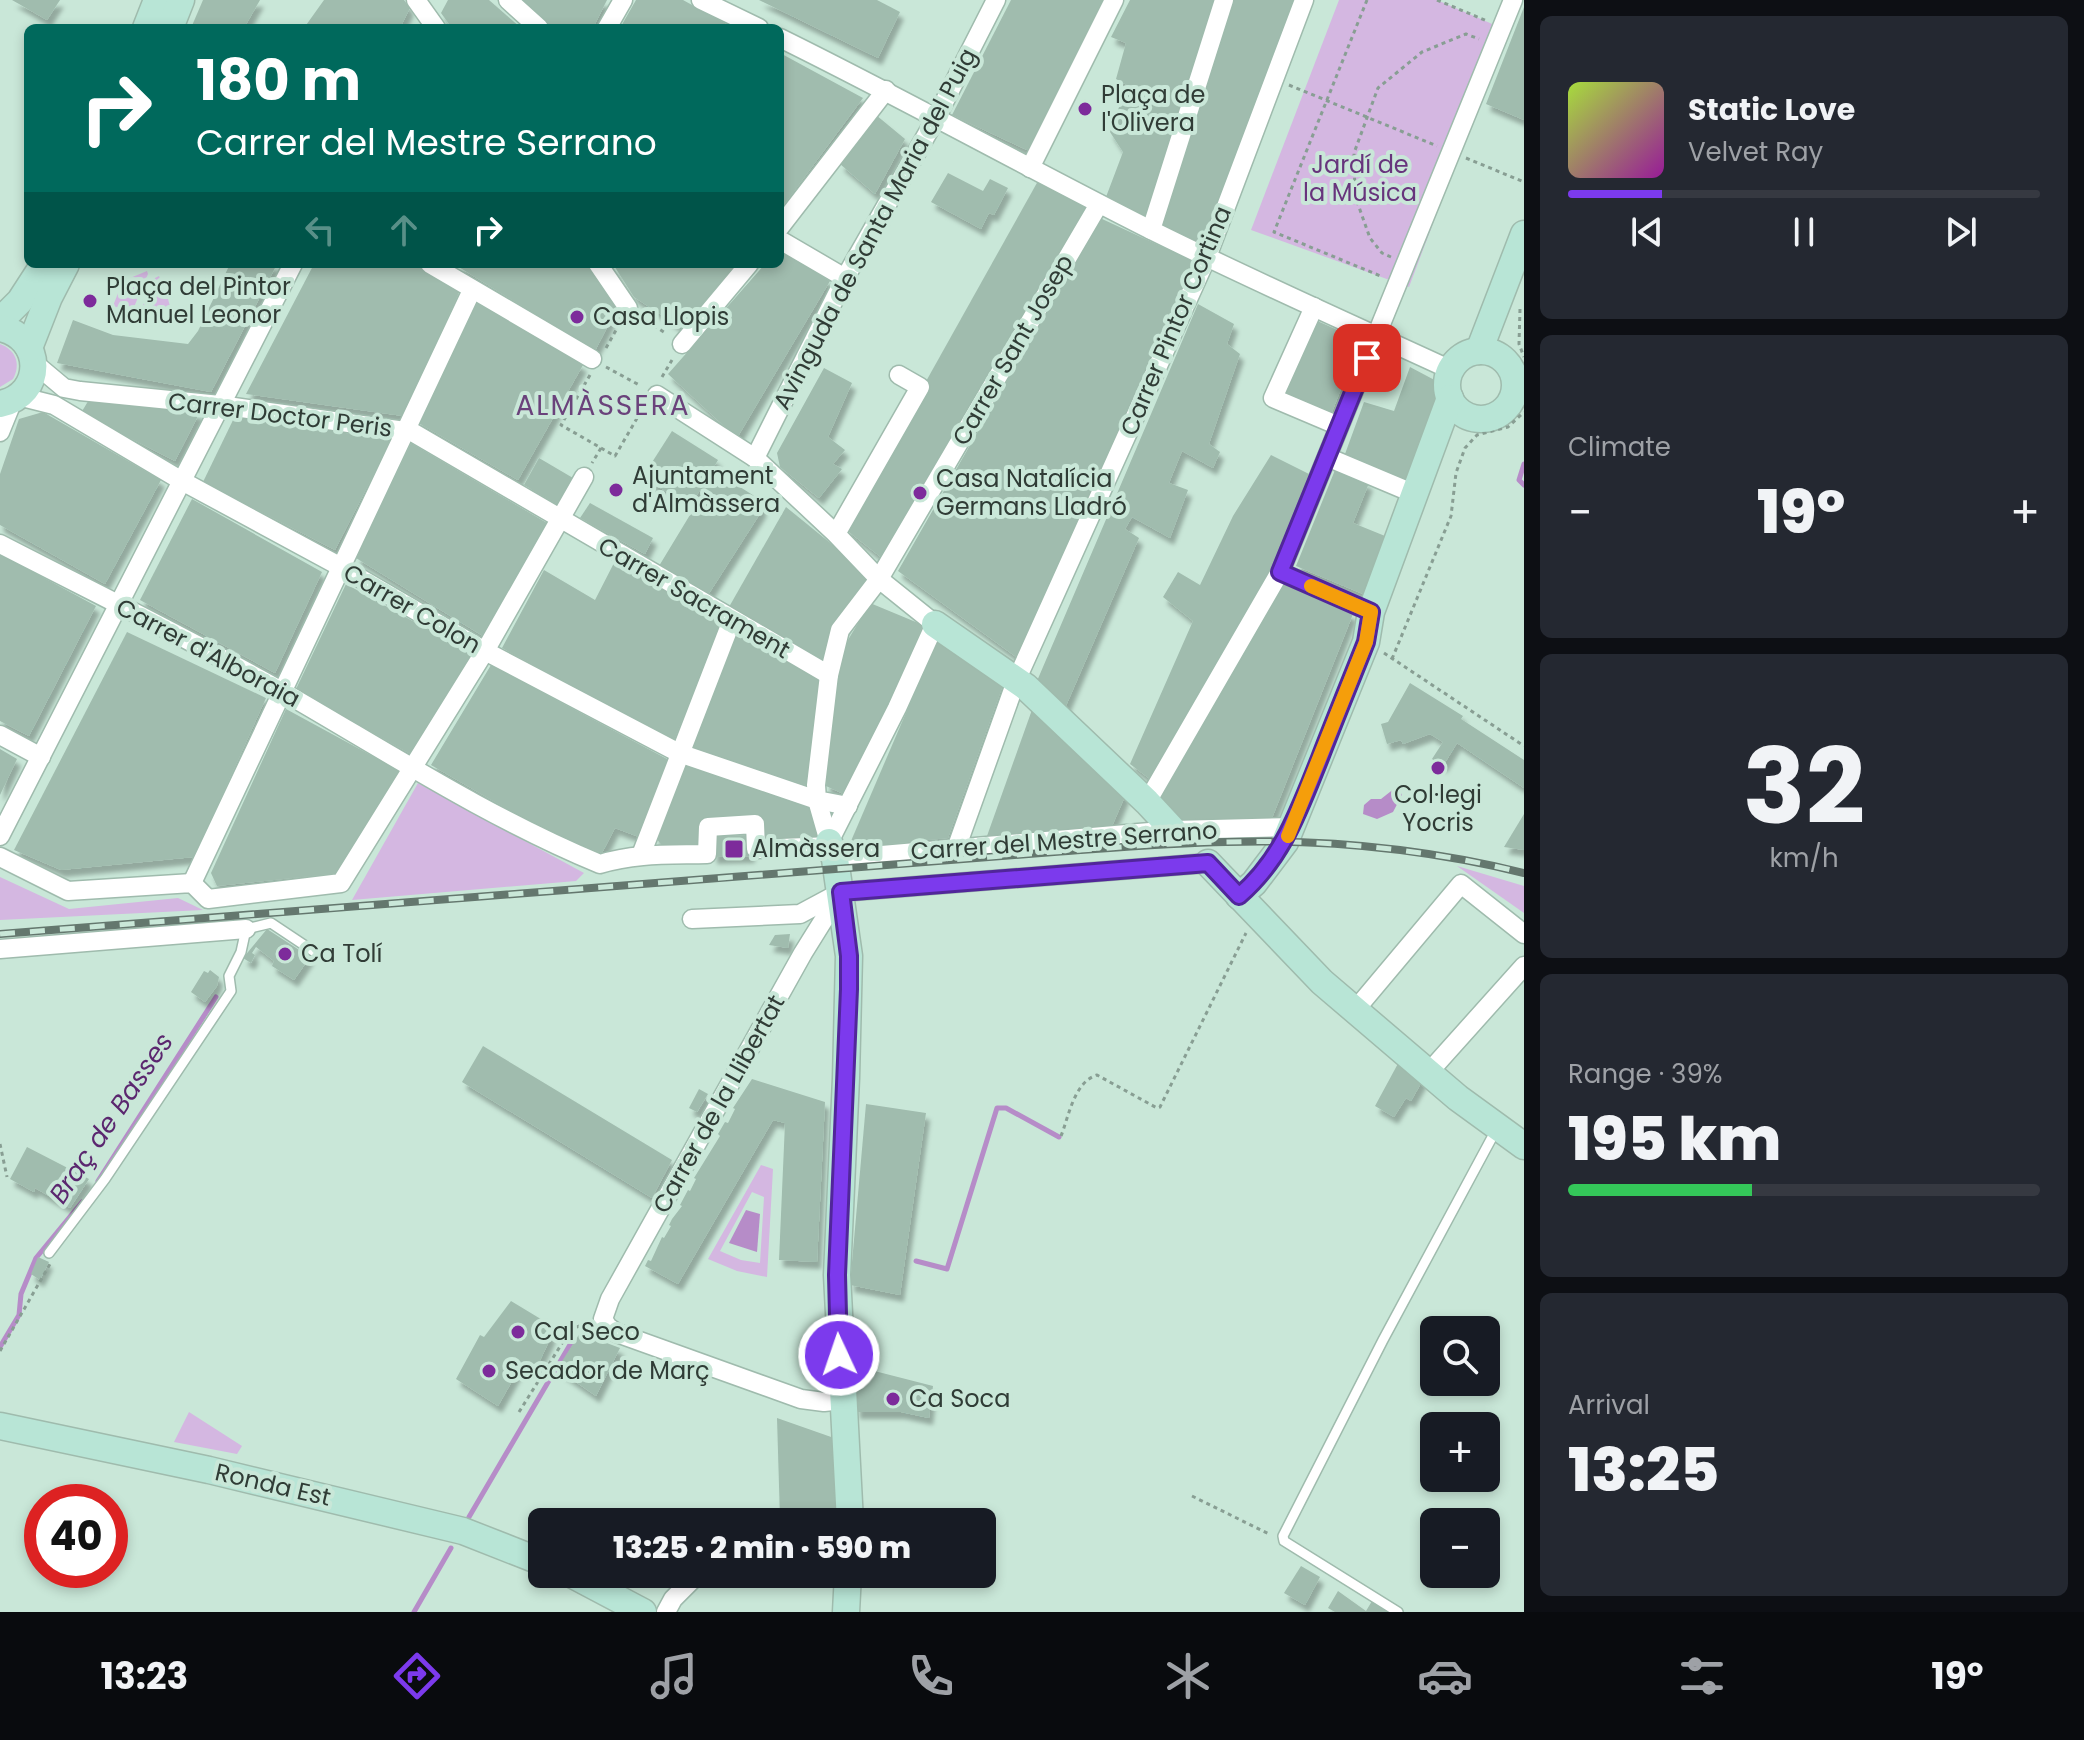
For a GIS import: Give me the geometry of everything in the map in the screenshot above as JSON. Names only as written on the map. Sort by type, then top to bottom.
[{"type":"street","points":[[148,24],[157,0]]},
{"type":"street","points":[[172,24],[181,0]]},
{"type":"street","points":[[508,0],[535,24]]},
{"type":"street","points":[[609,24],[623,0]]},
{"type":"street","points":[[701,0],[751,24]]},
{"type":"street","name":"Avinguda de Santa Maria del Puig","points":[[755,458],[845,278],[935,120],[996,0]]},
{"type":"street","points":[[1030,168],[1114,0]]},
{"type":"street","points":[[1151,230],[1224,0]]},
{"type":"street","name":"Carrer Pintor Cortina","points":[[956,849],[1016,681],[1207,257],[1304,0]]},
{"type":"street","points":[[1147,802],[1280,572],[1513,0]]},
{"type":"street","points":[[415,24],[423,3]]},
{"type":"street","points":[[423,3],[434,24]]},
{"type":"street","points":[[784,40],[886,90],[935,120],[1151,230],[1451,370]]},
{"type":"street","points":[[784,222],[886,90]]},
{"type":"street","name":"Carrer Sant Josep","points":[[817,800],[818,755],[829,675],[840,630],[879,579],[1099,204]]},
{"type":"street","points":[[1479,351],[1524,234]]},
{"type":"street","points":[[784,242],[845,278]]},
{"type":"street","points":[[0,321],[20,301],[41,268]]},
{"type":"street","points":[[0,432],[6,402],[30,381],[31,355],[49,297],[64,268]]},
{"type":"street","points":[[0,836],[291,268]]},
{"type":"street","points":[[436,268],[594,361]]},
{"type":"street","points":[[601,268],[628,308]]},
{"type":"street","points":[[682,344],[746,268]]},
{"type":"street","points":[[192,883],[472,290]]},
{"type":"street","points":[[1314,307],[1273,398],[1339,426]]},
{"type":"street","points":[[0,328],[14,332],[31,355]]},
{"type":"street","points":[[1247,903],[1292,827],[1366,642],[1371,612],[1450,398],[1448,379],[1451,370],[1463,356],[1479,351],[1490,352],[1509,365],[1516,386],[1507,407],[1487,419],[1465,415],[1450,398]]},
{"type":"street","name":"Carrer Doctor Peris","points":[[31,355],[64,388],[407,429],[560,519]]},
{"type":"street","points":[[836,534],[920,387],[899,375]]},
{"type":"street","points":[[654,394],[755,458],[879,579],[935,624],[1016,681],[1147,802],[1173,830]]},
{"type":"street","name":"Carrer Colon","points":[[6,402],[54,405],[182,481],[341,567],[485,651],[679,753],[817,800],[848,806]]},
{"type":"street","points":[[1327,457],[1415,494]]},
{"type":"street","points":[[0,857],[68,891],[192,883],[208,899],[341,883],[485,651],[584,477]]},
{"type":"street","name":"Carrer Sacrament","points":[[560,519],[829,675]]},
{"type":"street","name":"Carrer d'Alboraia","points":[[0,544],[284,692],[413,770],[543,840],[600,864],[631,856]]},
{"type":"street","points":[[1280,572],[1371,612]]},
{"type":"street","points":[[631,856],[679,753],[732,620]]},
{"type":"street","points":[[832,849],[848,806],[935,624]]},
{"type":"street","points":[[0,735],[41,757]]},
{"type":"street","points":[[817,800],[841,892],[849,956],[837,1275],[849,1508]]},
{"type":"street","name":"Carrer del Mestre Serrano","points":[[631,856],[707,854],[708,827],[755,824],[756,849],[956,849],[1173,830],[1292,827]]},
{"type":"street","points":[[1208,863],[1322,982],[1458,1098],[1524,1146]]},
{"type":"street","name":"Carrer del Mestre Serrano","points":[[692,919],[800,914],[841,892],[1208,863]]},
{"type":"street","points":[[1356,1009],[1461,884],[1524,934]]},
{"type":"street","name":"Carrer de la Llibertat","points":[[603,1319],[610,1299],[803,953],[841,892]]},
{"type":"street","points":[[0,949],[246,929]]},
{"type":"street","points":[[1429,1072],[1524,966]]},
{"type":"street","points":[[603,1319],[617,1333],[801,1399],[814,1402],[842,1400]]},
{"type":"street","name":"Ronda Est","points":[[0,1426],[209,1470],[463,1531],[528,1557]]},
{"type":"street","points":[[598,1588],[643,1612]]},
{"type":"street","points":[[666,1612],[684,1588]]},
{"type":"street","points":[[846,1612],[847,1588]]},
{"type":"lane","points":[[49,1253],[105,1179],[231,991],[229,976],[241,952],[246,929],[271,923],[316,953]]},
{"type":"lane","points":[[1398,1612],[1284,1541],[1285,1531],[1498,1127]]},
{"type":"path","points":[[1367,0],[1274,232],[1398,282]]},
{"type":"path","points":[[1437,0],[1498,36]]},
{"type":"path","points":[[1406,263],[1382,253],[1370,238],[1355,196],[1354,153],[1378,88],[1422,52],[1466,34],[1498,36]]},
{"type":"path","points":[[1274,79],[1524,182]]},
{"type":"path","points":[[1524,298],[1518,324],[1519,344],[1524,357]]},
{"type":"path","points":[[628,308],[682,344],[615,456],[561,425],[594,361],[628,308]]},
{"type":"path","points":[[594,361],[654,394]]},
{"type":"path","points":[[1392,659],[1451,516],[1456,473],[1465,448],[1477,435],[1508,427],[1524,412]]},
{"type":"path","points":[[584,477],[601,448]]},
{"type":"path","points":[[1366,642],[1524,746]]},
{"type":"path","points":[[1061,1136],[1083,1083],[1092,1076],[1097,1075],[1160,1107],[1247,903]]},
{"type":"path","points":[[0,1144],[7,1177]]},
{"type":"path","points":[[0,1351],[49,1269],[49,1253]]},
{"type":"path","points":[[519,1412],[571,1329],[603,1319]]},
{"type":"path","points":[[1192,1496],[1269,1534],[1285,1531]]},
{"type":"green space","name":"Jardí de la Música","points":[[1339,0],[1437,0],[1506,30],[1409,287],[1251,230]]},
{"type":"green space","points":[[147,271],[132,312],[113,306],[120,288],[113,284]]},
{"type":"green space","points":[[159,276],[173,317],[140,313],[146,298],[149,299],[155,278]]},
{"type":"green space","points":[[0,344],[10,350],[17,363],[13,379],[0,387]]},
{"type":"green space","points":[[418,783],[584,873],[576,881],[352,900]]},
{"type":"green space","points":[[1457,866],[1524,886],[1524,913]]},
{"type":"green space","points":[[0,877],[69,909],[178,898],[203,910],[0,920]]},
{"type":"green space","points":[[761,1165],[773,1169],[767,1277],[737,1271],[708,1259]],"holes":[[[752,1192],[764,1197],[760,1263],[741,1260],[720,1251]]]},
{"type":"green space","points":[[189,1412],[242,1446],[237,1454],[174,1442]]},
{"type":"shaded area","points":[[1395,788],[1402,795],[1393,812],[1377,819],[1363,814],[1364,805],[1371,799],[1381,799]]},
{"type":"shaded area","points":[[746,1210],[760,1214],[757,1252],[729,1243]]},
{"type":"building","points":[[12,0],[60,0],[47,20]]},
{"type":"building","points":[[203,0],[260,0],[246,24],[193,24]]},
{"type":"building","points":[[324,0],[404,0],[410,8],[402,24],[307,24]]},
{"type":"building","points":[[448,0],[489,0],[516,24],[449,24],[441,13]]},
{"type":"building","points":[[519,0],[607,0],[595,24],[548,24]]},
{"type":"building","points":[[636,0],[683,0],[727,24],[622,24]]},
{"type":"building","points":[[759,0],[877,0],[900,12],[878,58]]},
{"type":"building","points":[[1011,0],[1108,0],[1029,151],[952,115]]},
{"type":"building","points":[[1130,0],[1218,0],[1148,217],[1106,197],[1123,152],[1110,132],[1127,85],[1116,79],[1126,43],[1111,37]]},
{"type":"building","points":[[1231,0],[1296,0],[1202,244],[1160,225]]},
{"type":"building","points":[[1524,7],[1524,120],[1486,104]]},
{"type":"building","points":[[784,55],[863,98],[784,205]]},
{"type":"building","points":[[876,115],[905,139],[875,194],[840,164]]},
{"type":"building","points":[[948,173],[983,191],[990,179],[1008,188],[994,215],[989,213],[981,229],[931,202]]},
{"type":"building","points":[[1038,181],[1086,207],[882,558],[844,528]]},
{"type":"building","points":[[1100,218],[1195,262],[1070,537],[1019,659],[898,571]]},
{"type":"building","points":[[784,252],[830,281],[737,438],[668,374],[761,268],[784,268]]},
{"type":"building","points":[[228,268],[275,268],[211,392],[57,363],[73,320],[113,335],[188,344],[198,331]]},
{"type":"building","points":[[312,268],[422,268],[460,290],[403,416],[246,394]]},
{"type":"building","points":[[460,268],[590,268],[617,308],[595,351]]},
{"type":"building","points":[[616,268],[734,268],[683,329],[634,297]]},
{"type":"building","points":[[477,303],[583,365],[518,480],[415,421]]},
{"type":"building","points":[[1198,304],[1234,324],[1227,344],[1240,354],[1209,444],[1220,452],[1213,468],[1182,451],[1169,483],[1188,490],[1170,538],[1132,517],[1125,529],[1139,538],[1065,708],[1037,681]]},
{"type":"building","points":[[1313,319],[1360,340],[1330,417],[1281,395]]},
{"type":"building","points":[[1410,367],[1442,384],[1406,482],[1345,454],[1364,402],[1394,411]]},
{"type":"building","points":[[824,368],[852,383],[828,437],[845,450],[833,464],[842,469],[819,498],[780,467],[777,453]]},
{"type":"building","points":[[90,398],[200,412],[175,461],[81,413]]},
{"type":"building","points":[[43,412],[161,480],[105,584],[0,525],[0,474],[19,419]]},
{"type":"building","points":[[235,416],[391,440],[335,550],[203,482]]},
{"type":"building","points":[[672,431],[718,460],[691,505],[642,478]]},
{"type":"building","points":[[411,443],[547,523],[483,636],[356,558]]},
{"type":"building","points":[[1271,455],[1309,474],[1270,569],[1150,779],[1130,764],[1193,621],[1163,597],[1178,572],[1200,585],[1233,516]]},
{"type":"building","points":[[539,458],[573,478],[558,505],[524,485]]},
{"type":"building","points":[[1335,470],[1369,483],[1353,523],[1385,536],[1363,594],[1296,566]]},
{"type":"building","points":[[716,472],[764,502],[763,509],[708,595],[659,566]]},
{"type":"building","points":[[192,499],[322,572],[275,673],[140,600]]},
{"type":"building","points":[[590,503],[653,538],[645,554],[580,518]]},
{"type":"building","points":[[786,507],[871,576],[825,664],[729,607]]},
{"type":"building","points":[[0,554],[96,606],[29,736],[0,721]]},
{"type":"building","points":[[615,561],[721,624],[674,740],[502,648],[544,570],[595,600]]},
{"type":"building","points":[[346,584],[472,654],[414,756],[296,689]]},
{"type":"building","points":[[1283,584],[1353,614],[1270,823],[1188,824],[1153,797]]},
{"type":"building","points":[[870,603],[923,625],[848,796],[826,786],[839,655]]},
{"type":"building","points":[[734,630],[822,680],[809,786],[690,748]]},
{"type":"building","points":[[127,632],[266,698],[194,857],[61,870],[14,850]]},
{"type":"building","points":[[938,638],[1004,682],[948,838],[848,848]]},
{"type":"building","points":[[491,665],[669,760],[639,837],[615,828],[602,853],[549,833],[431,765]]},
{"type":"building","points":[[1410,683],[1524,760],[1524,788],[1457,743],[1443,766],[1432,759],[1443,742],[1430,734],[1403,744],[1401,740],[1387,744],[1381,724],[1388,722]]},
{"type":"building","points":[[1033,707],[1126,794],[1112,826],[987,836]]},
{"type":"building","points":[[286,709],[400,771],[339,873],[217,886],[211,873]]},
{"type":"building","points":[[0,749],[17,759],[0,795]]},
{"type":"building","points":[[684,765],[812,807],[817,840],[764,844],[758,819],[701,825],[701,851],[668,853],[655,837]]},
{"type":"building","points":[[1524,814],[1524,850],[1504,847]]},
{"type":"building","name":"Almàssera","points":[[750,835],[751,856],[713,857],[713,836]]},
{"type":"building","name":"Ca Tolí","points":[[267,929],[310,957],[294,980],[272,966],[274,961],[256,947],[251,963],[243,958]]},
{"type":"building","points":[[790,934],[788,948],[769,945],[775,935]]},
{"type":"building","points":[[210,970],[219,977],[217,986],[205,1002],[191,992],[204,971],[208,973]]},
{"type":"building","points":[[483,1046],[672,1160],[652,1198],[462,1082]]},
{"type":"building","points":[[1401,1058],[1424,1078],[1411,1101],[1406,1098],[1394,1117],[1375,1106]]},
{"type":"building","points":[[752,1079],[825,1102],[817,1262],[779,1260],[785,1123],[773,1120],[678,1284],[645,1266],[648,1260],[651,1261],[690,1191],[694,1178],[720,1136],[718,1134],[725,1122],[728,1123],[733,1108]]},
{"type":"building","points":[[699,1089],[708,1094],[697,1112],[689,1108]]},
{"type":"building","points":[[866,1104],[926,1113],[900,1295],[850,1285]]},
{"type":"building","points":[[27,1147],[89,1179],[70,1208],[35,1188],[34,1192],[10,1179]]},
{"type":"building","points":[[38,1257],[49,1262],[40,1280],[31,1274]]},
{"type":"building","points":[[511,1301],[549,1324],[544,1329],[552,1335],[536,1369],[523,1362],[498,1406],[456,1379],[480,1335],[484,1337]]},
{"type":"building","points":[[580,1333],[620,1348],[596,1396],[557,1369]]},
{"type":"building","name":"Ca Soca","points":[[855,1366],[933,1386],[929,1418],[901,1412],[856,1412]]},
{"type":"building","points":[[777,1418],[834,1438],[836,1508],[780,1508]]},
{"type":"building","points":[[1301,1566],[1320,1577],[1305,1605],[1284,1593]]},
{"type":"building","points":[[1338,1591],[1366,1611],[1372,1601],[1390,1612],[1335,1612],[1328,1608]]},
{"type":"waterway","points":[[1524,464],[1519,480],[1524,485]]},
{"type":"waterway","name":"Braç de Basses","points":[[98,1181],[216,997]]},
{"type":"waterway","points":[[916,1261],[947,1269],[997,1108],[1006,1108],[1059,1137]]},
{"type":"waterway","name":"Braç de Basses","points":[[0,1347],[19,1315],[21,1294],[36,1258],[82,1202]]},
{"type":"waterway","points":[[469,1517],[571,1343]]},
{"type":"waterway","points":[[414,1612],[451,1548]]},
{"type":"railway","points":[[0,934],[1204,843],[1263,841],[1376,847],[1524,873]]},
{"type":"slow traffic","points":[[1288,836],[1366,642],[1371,612],[1311,586]]},
{"type":"place","name":"Plaça de l'Olivera","points":[[1085,109]]},
{"type":"place","name":"Plaça del Pintor Manuel Leonor","points":[[90,301]]},
{"type":"place","name":"Casa Llopis","points":[[577,317]]},
{"type":"place","name":"Ajuntament d'Almàssera","points":[[616,490]]},
{"type":"place","name":"Casa Natalícia Germans Lladró","points":[[920,493]]},
{"type":"place","name":"Col·legi Yocris","points":[[1438,768]]},
{"type":"place","name":"Almàssera","points":[[734,849]]},
{"type":"place","name":"Ca Tolí","points":[[285,954]]},
{"type":"place","name":"Cal Seco","points":[[518,1332]]},
{"type":"place","name":"Secador de Març","points":[[489,1371]]},
{"type":"place","name":"Ca Soca","points":[[893,1399]]},
{"type":"district","name":"ALMÀSSERA","points":[[603,405]]},
{"type":"route","points":[[839,1355],[837,1275],[849,989],[849,956],[841,892],[1208,863],[1239,896],[1254,883],[1272,862],[1292,827],[1366,642],[1371,612],[1280,572],[1367,358]]}]
